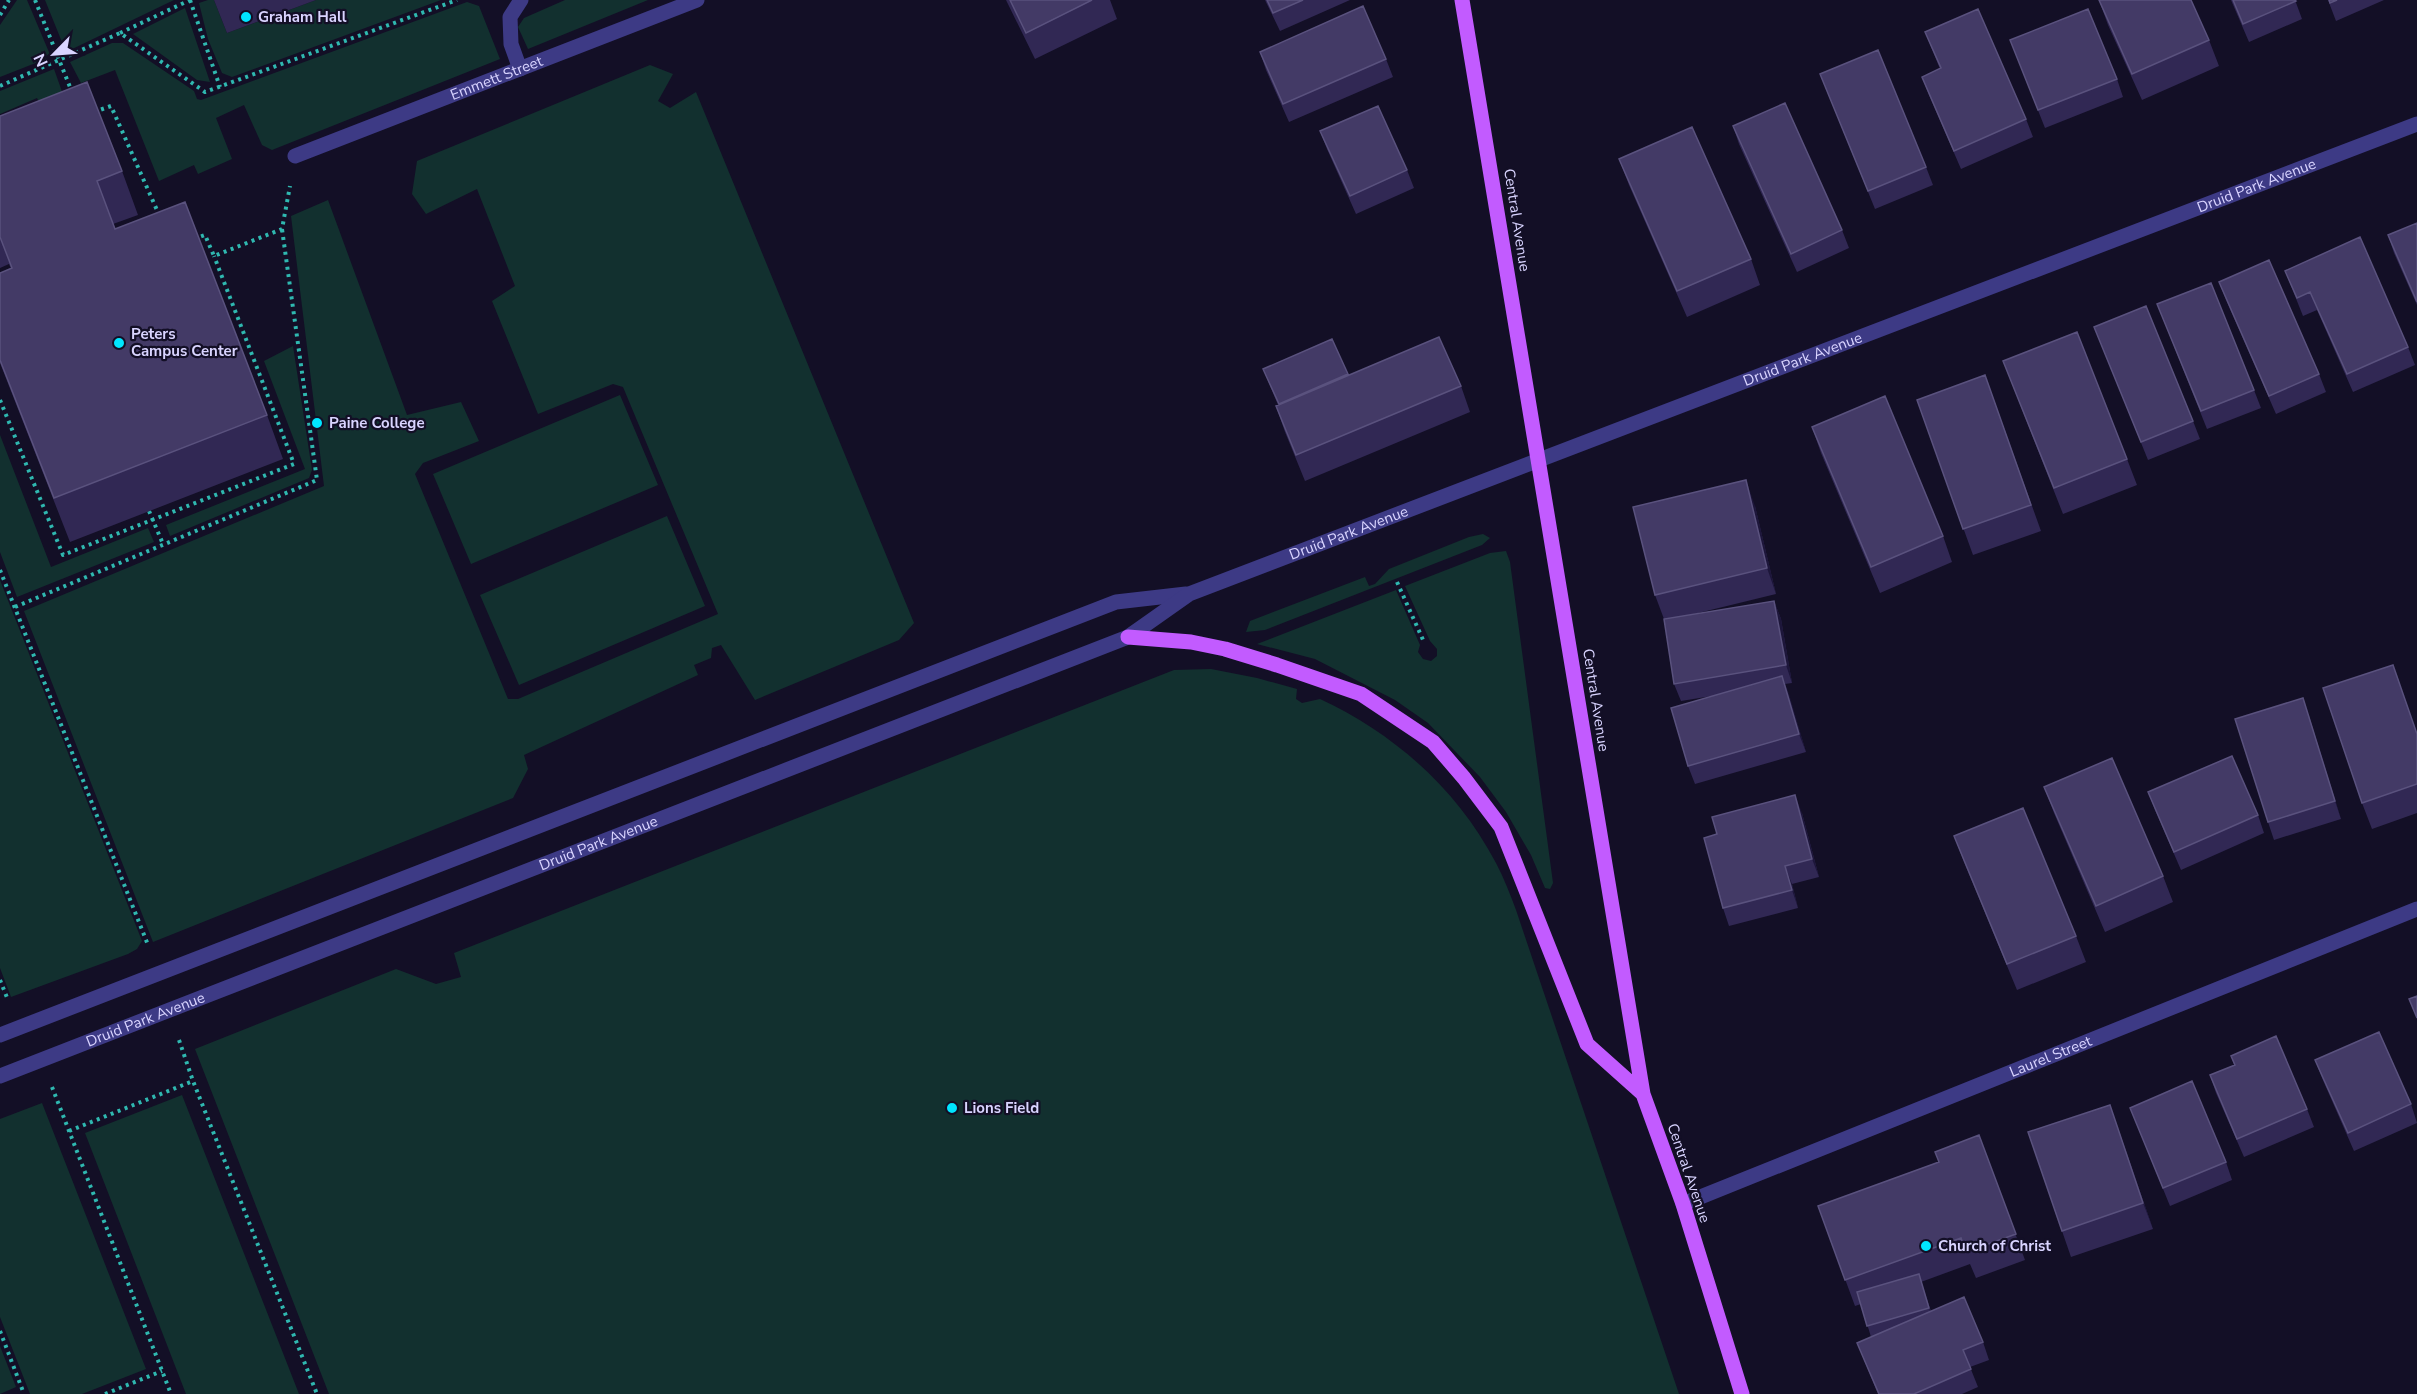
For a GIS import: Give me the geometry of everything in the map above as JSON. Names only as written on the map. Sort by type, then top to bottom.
[{"type":"main road","name":"Central Avenue","points":[[1462,0],[1642,1094],[1683,1204],[1742,1394]]},
{"type":"main road","points":[[1128,637],[1191,642],[1225,649],[1277,665],[1361,694],[1433,741],[1501,827],[1587,1044],[1642,1094]]},
{"type":"street","points":[[520,69],[511,44],[510,17],[521,0]]},
{"type":"street","name":"Emmett Street","points":[[295,156],[697,0]]},
{"type":"street","name":"Druid Park Avenue","points":[[0,1076],[1128,637],[1189,594],[2417,124]]},
{"type":"street","name":"Druid Park Avenue","points":[[0,1035],[1116,602],[1189,594]]},
{"type":"street","name":"Laurel Street","points":[[1683,1204],[2417,909]]},
{"type":"path","points":[[0,15],[9,0]]},
{"type":"path","points":[[35,0],[75,98]]},
{"type":"path","points":[[0,86],[190,0],[220,87]]},
{"type":"path","points":[[120,33],[205,92],[457,0]]},
{"type":"path","points":[[92,113],[111,105],[163,225]]},
{"type":"path","points":[[15,607],[317,480],[282,229],[295,156]]},
{"type":"path","points":[[214,256],[282,229]]},
{"type":"path","points":[[0,400],[63,555],[294,465],[205,236],[183,243]]},
{"type":"path","points":[[149,511],[164,544]]},
{"type":"path","points":[[1397,582],[1424,642]]},
{"type":"path","points":[[0,980],[8,1000],[22,1007],[29,1024]]},
{"type":"path","points":[[42,1060],[171,1394]]},
{"type":"path","points":[[69,1131],[193,1081]]},
{"type":"path","points":[[0,1331],[24,1394]]},
{"type":"path","points":[[105,1394],[162,1371]]},
{"type":"green space","points":[[17,0],[27,0],[51,57],[0,77],[0,25]]},
{"type":"green space","points":[[45,0],[174,0],[66,52]]},
{"type":"green space","points":[[214,0],[227,33],[316,0],[441,0],[232,77],[222,73],[208,39],[199,3]]},
{"type":"green space","points":[[565,0],[648,0],[528,49],[518,27],[524,18]]},
{"type":"green space","points":[[467,2],[479,6],[500,59],[272,150],[262,145],[244,105],[216,118],[232,159],[198,174],[194,165],[159,181],[115,70],[81,83],[70,62],[112,43],[123,43],[194,91],[197,99],[201,100]]},
{"type":"green space","points":[[185,8],[210,82],[197,80],[133,34]]},
{"type":"green space","points":[[650,65],[673,74],[658,101],[670,108],[696,92],[914,623],[899,640],[755,700],[721,645],[712,648],[711,658],[694,665],[698,675],[524,755],[528,769],[513,798],[153,942],[24,611],[324,486],[291,216],[328,200],[407,415],[461,402],[479,441],[423,463],[415,474],[508,699],[518,699],[718,614],[623,387],[613,384],[538,414],[492,301],[515,286],[477,189],[426,214],[412,194],[417,161]]},
{"type":"green space","points":[[54,69],[65,100],[43,109],[37,98],[0,114],[0,91]]},
{"type":"green space","points":[[293,346],[312,470],[309,478],[170,536],[166,525],[305,469],[264,361]]},
{"type":"green space","points":[[620,395],[658,485],[471,564],[433,474]]},
{"type":"green space","points":[[0,435],[51,567],[148,528],[154,542],[17,597],[0,552]]},
{"type":"green space","points":[[667,516],[705,606],[519,685],[480,595]]},
{"type":"green space","points":[[1483,534],[1490,538],[1482,545],[1265,630],[1246,632],[1250,621],[1365,577],[1369,586],[1375,584],[1389,569],[1469,537]]},
{"type":"green space","points":[[1506,551],[1510,562],[1553,883],[1550,889],[1545,888],[1531,855],[1506,812],[1480,777],[1428,723],[1395,700],[1315,659],[1257,644],[1396,590],[1420,645],[1418,652],[1423,659],[1431,661],[1437,656],[1437,649],[1430,641],[1405,586],[1490,553]]},
{"type":"green space","points":[[0,580],[142,941],[137,949],[128,954],[11,997],[0,968]]},
{"type":"green space","points":[[1211,669],[1297,689],[1296,699],[1302,703],[1320,699],[1374,729],[1422,766],[1463,811],[1480,836],[1499,869],[1516,910],[1679,1394],[329,1394],[195,1049],[396,969],[436,984],[461,977],[454,953],[1174,670]]},
{"type":"green space","points":[[182,1095],[299,1394],[186,1394],[85,1133]]},
{"type":"green space","points":[[42,1103],[146,1369],[82,1394],[30,1394],[0,1317],[0,1119]]},
{"type":"green space","points":[[0,1346],[16,1387],[0,1394]]},
{"type":"building","points":[[1010,0],[1092,0],[1026,33]]},
{"type":"building","points":[[1267,0],[1303,0],[1273,13]]},
{"type":"building","points":[[2099,0],[2191,0],[2209,40],[2132,74]]},
{"type":"building","points":[[2233,0],[2295,0],[2296,1],[2243,24]]},
{"type":"building","points":[[1363,6],[1386,59],[1283,104],[1260,52]]},
{"type":"building","points":[[1978,9],[2026,119],[1954,151],[1922,77],[1941,68],[1925,32]]},
{"type":"building","points":[[2088,9],[2117,79],[2038,110],[2010,40]]},
{"type":"building","points":[[1878,50],[1926,167],[1868,191],[1820,74]]},
{"type":"building","name":"Peters Campus Center","points":[[87,82],[122,171],[97,181],[115,229],[185,202],[267,415],[54,498],[0,360],[0,273],[12,268],[0,237],[0,116]]},
{"type":"building","points":[[1785,103],[1842,230],[1791,254],[1733,126]]},
{"type":"building","points":[[1378,106],[1407,170],[1350,196],[1320,131]]},
{"type":"building","points":[[1692,127],[1751,259],[1677,291],[1619,159]]},
{"type":"building","points":[[2417,223],[2417,302],[2388,235]]},
{"type":"building","points":[[2360,237],[2408,347],[2347,374],[2310,292],[2297,298],[2285,271]]},
{"type":"building","points":[[2269,260],[2319,374],[2269,396],[2219,282]]},
{"type":"building","points":[[2211,283],[2254,390],[2201,411],[2157,304]]},
{"type":"building","points":[[2146,306],[2193,421],[2141,442],[2094,327]]},
{"type":"building","points":[[2077,332],[2127,459],[2054,488],[2003,361]]},
{"type":"building","points":[[1439,337],[1461,386],[1296,455],[1276,406]]},
{"type":"building","points":[[1332,339],[1348,374],[1279,404],[1263,369]]},
{"type":"building","points":[[1985,375],[2031,505],[1963,529],[1917,400]]},
{"type":"building","points":[[1885,396],[1943,536],[1871,567],[1812,427]]},
{"type":"building","points":[[1746,480],[1767,568],[1655,595],[1633,507]]},
{"type":"building","points":[[1774,601],[1786,665],[1674,684],[1664,619]]},
{"type":"building","points":[[2393,665],[2417,734],[2417,784],[2362,803],[2323,688]]},
{"type":"building","points":[[1782,676],[1799,734],[1688,766],[1671,708]]},
{"type":"building","points":[[2303,698],[2335,801],[2268,822],[2235,719]]},
{"type":"building","points":[[2232,756],[2258,815],[2174,852],[2148,792]]},
{"type":"building","points":[[2112,758],[2163,876],[2096,906],[2044,787]]},
{"type":"building","points":[[1795,795],[1812,859],[1785,866],[1792,890],[1723,908],[1704,838],[1717,834],[1712,817]]},
{"type":"building","points":[[2023,808],[2076,936],[2007,964],[1954,836]]},
{"type":"building","points":[[2417,996],[2417,1018],[2409,999]]},
{"type":"building","points":[[2379,1032],[2411,1104],[2348,1133],[2315,1060]]},
{"type":"building","points":[[2276,1036],[2307,1109],[2237,1139],[2210,1075],[2235,1065],[2231,1056]]},
{"type":"building","points":[[2192,1081],[2226,1162],[2163,1188],[2130,1108]]},
{"type":"building","points":[[2110,1105],[2143,1203],[2062,1231],[2028,1132]]},
{"type":"building","name":"Church of Christ","points":[[1979,1135],[2016,1234],[1966,1252],[1961,1238],[1845,1280],[1818,1206],[1939,1162],[1935,1152]]},
{"type":"building","points":[[1919,1274],[1929,1308],[1867,1326],[1857,1292]]},
{"type":"building","points":[[1964,1297],[1983,1342],[1963,1350],[1971,1369],[1914,1394],[1879,1394],[1857,1343]]},
{"type":"place","name":"Graham Hall","points":[[246,17]]},
{"type":"place","name":"Peters Campus Center","points":[[119,343]]},
{"type":"place","name":"Paine College","points":[[317,423]]},
{"type":"place","name":"Lions Field","points":[[952,1108]]},
{"type":"place","name":"Church of Christ","points":[[1926,1246]]}]
